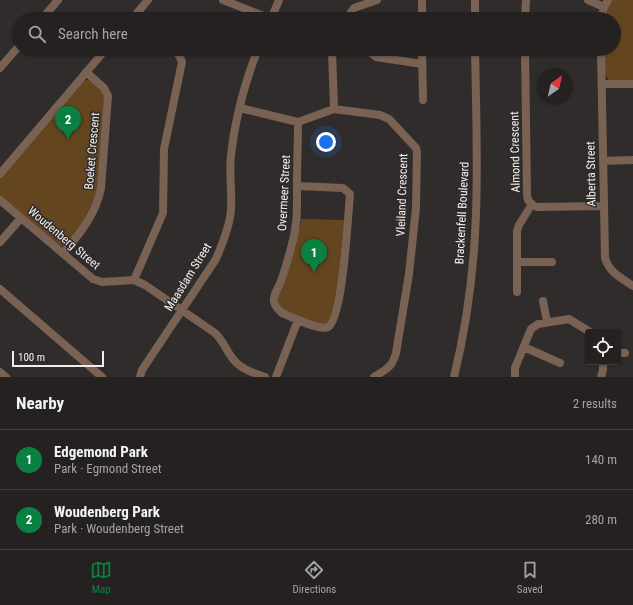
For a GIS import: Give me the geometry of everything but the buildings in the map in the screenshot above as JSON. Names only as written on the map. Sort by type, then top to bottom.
[{"type":"street","points":[[48,12],[58,0]]},
{"type":"street","points":[[138,12],[148,0]]},
{"type":"street","points":[[222,0],[253,12]]},
{"type":"street","points":[[274,12],[279,0]]},
{"type":"street","points":[[351,12],[354,8],[377,0]]},
{"type":"street","points":[[422,0],[422,12]]},
{"type":"street","points":[[475,0],[475,12]]},
{"type":"street","points":[[525,12],[526,0]]},
{"type":"street","points":[[588,0],[606,4]]},
{"type":"street","points":[[0,68],[12,54]]},
{"type":"street","points":[[0,174],[100,56]]},
{"type":"street","points":[[180,56],[182,62],[164,149],[163,213],[134,280],[182,310],[218,336],[241,367],[265,377]]},
{"type":"street","name":"Maasdam Street","points":[[132,377],[141,373],[216,259],[229,221],[231,210],[231,156],[240,108],[256,56]]},
{"type":"street","points":[[332,56],[334,109]]},
{"type":"street","points":[[375,56],[422,64]]},
{"type":"street","points":[[422,56],[423,100]]},
{"type":"street","name":"Brackenfell Boulevard","points":[[454,377],[468,302],[475,236],[477,173],[475,56]]},
{"type":"street","name":"Almond Crescent","points":[[525,56],[528,200],[537,207],[603,206]]},
{"type":"street","name":"Alberta Street","points":[[601,56],[603,84],[604,254],[606,262],[613,272],[633,286]]},
{"type":"street","name":"Boeket Crescent","points":[[63,253],[85,226],[98,199],[101,188],[108,96],[104,88],[86,72]]},
{"type":"street","points":[[603,84],[633,84]]},
{"type":"street","points":[[240,108],[298,122]]},
{"type":"street","name":"Vleiland Crescent","points":[[298,122],[334,109],[383,116],[389,119],[414,145],[417,152],[416,208],[409,274],[396,353],[389,368],[374,377]]},
{"type":"street","name":"Overmeer Street","points":[[297,186],[342,188],[350,194],[344,267],[335,319],[329,326],[321,328],[282,313],[278,310],[274,302],[274,293],[281,282],[296,229],[298,122]]},
{"type":"street","points":[[603,161],[633,160]]},
{"type":"street","name":"Woudenberg Street","points":[[0,200],[93,279],[102,282],[134,280]]},
{"type":"street","points":[[517,292],[518,228],[532,204]]},
{"type":"street","points":[[0,242],[21,218]]},
{"type":"street","points":[[517,262],[552,262]]},
{"type":"street","points":[[0,290],[102,376]]},
{"type":"street","points":[[543,301],[547,322]]},
{"type":"street","points":[[515,377],[515,368],[532,327],[547,322],[569,319],[585,329]]},
{"type":"street","points":[[276,377],[298,320]]},
{"type":"street","points":[[524,347],[560,363]]},
{"type":"street","points":[[601,377],[603,365]]},
{"type":"street","points":[[0,372],[6,377]]},
{"type":"shaded area","points":[[611,0],[633,0],[633,81],[611,81],[606,75],[604,56],[621,56],[621,12],[605,12]]},
{"type":"shaded area","points":[[90,80],[105,94],[98,190],[83,225],[64,246],[57,245],[0,196],[0,179],[83,81]]},
{"type":"shaded area","points":[[301,219],[346,220],[343,260],[333,317],[328,324],[321,325],[284,311],[277,301],[277,295],[284,284]]},
{"type":"place","name":"Woudenberg Park","points":[[68,139]]},
{"type":"place","name":"Edgemond Park","points":[[314,272]]}]
